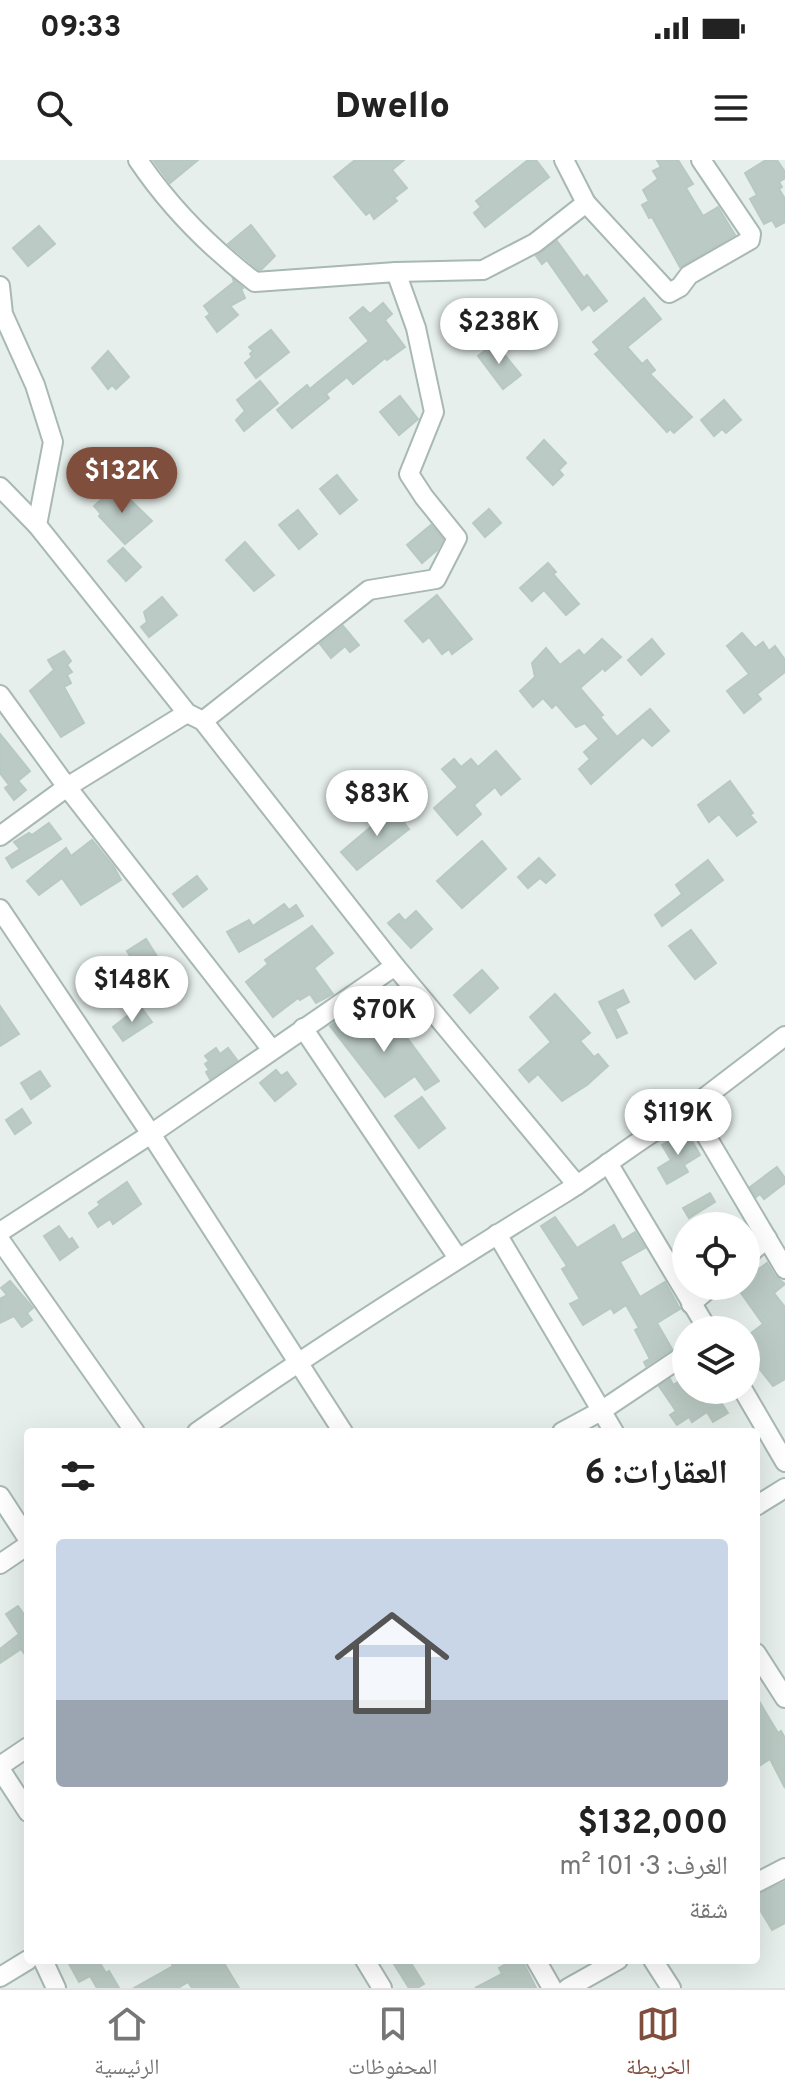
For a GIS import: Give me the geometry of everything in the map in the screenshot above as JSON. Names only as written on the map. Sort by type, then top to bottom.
[{"type":"street","points":[[138,160],[155,185],[231,264],[255,282],[396,272],[483,270],[535,243],[586,203]]},
{"type":"street","points":[[564,160],[586,203],[669,293],[680,287],[689,275],[750,240],[751,234],[701,160]]},
{"type":"street","points":[[0,836],[67,787],[195,717],[369,590],[436,579],[457,538],[409,474],[434,412],[416,328],[396,272]]},
{"type":"street","points":[[0,286],[3,314],[35,385],[53,442],[37,525]]},
{"type":"street","points":[[0,487],[37,525],[577,1185]]},
{"type":"street","points":[[0,695],[67,787],[272,1050]]},
{"type":"street","points":[[0,909],[151,1134],[341,1428]]},
{"type":"street","points":[[0,1232],[151,1134],[395,966]]},
{"type":"street","points":[[303,1028],[458,1258]]},
{"type":"street","points":[[203,1428],[299,1360],[577,1185],[683,1114],[785,1036]]},
{"type":"street","points":[[683,1114],[701,1127],[785,1269]]},
{"type":"street","points":[[608,1163],[699,1316]]},
{"type":"street","points":[[497,1234],[612,1428]]},
{"type":"street","points":[[760,1244],[767,1238]]},
{"type":"street","points":[[0,1240],[132,1428]]},
{"type":"street","points":[[691,1304],[696,1300]]},
{"type":"street","points":[[569,1428],[601,1411],[672,1363]]},
{"type":"street","points":[[751,1404],[785,1462]]},
{"type":"street","points":[[760,1504],[785,1488]]},
{"type":"street","points":[[0,1496],[24,1535]]},
{"type":"street","points":[[0,1564],[24,1545]]},
{"type":"street","points":[[760,1659],[785,1698]]},
{"type":"street","points":[[24,1750],[0,1767],[24,1806]]},
{"type":"street","points":[[760,1881],[785,1868]]},
{"type":"street","points":[[0,1977],[24,1962]]},
{"type":"street","points":[[45,1964],[56,1988]]},
{"type":"street","points":[[367,1964],[382,1988]]},
{"type":"street","points":[[538,1964],[552,1988]]},
{"type":"street","points":[[568,1988],[611,1964]]},
{"type":"street","points":[[656,1964],[671,1988]]},
{"type":"building","points":[[153,160],[198,160],[170,183]]},
{"type":"building","points":[[355,160],[404,160],[392,170],[407,188],[394,198],[397,201],[374,219],[370,212],[366,215],[334,177]]},
{"type":"building","points":[[528,160],[536,160],[549,177],[485,227],[474,213],[481,207],[476,201]]},
{"type":"building","points":[[657,160],[678,160],[693,184],[686,188],[703,216],[718,207],[735,235],[680,267],[642,205],[649,201],[643,190],[658,179],[653,171],[661,167]]},
{"type":"building","points":[[766,160],[777,160],[785,172],[779,189],[785,199],[785,222],[776,227],[772,220],[764,224],[750,199],[757,195],[745,173]]},
{"type":"building","points":[[251,225],[275,256],[259,270],[228,244]]},
{"type":"building","points":[[39,226],[55,244],[28,266],[13,248]]},
{"type":"building","points":[[557,241],[584,278],[587,275],[607,301],[594,311],[589,304],[582,310],[547,260],[542,264],[536,256]]},
{"type":"building","points":[[233,279],[243,288],[245,298],[230,306],[238,315],[217,332],[206,317],[210,314],[204,306],[234,282]]},
{"type":"building","points":[[644,298],[661,319],[627,347],[642,364],[647,360],[655,370],[650,374],[692,417],[674,433],[670,429],[667,432],[595,354],[600,350],[593,342]]},
{"type":"building","points":[[383,303],[392,314],[385,320],[405,347],[387,360],[385,358],[353,384],[347,377],[326,394],[329,398],[292,428],[277,410],[307,385],[310,389],[369,341],[350,318],[363,307],[370,314]]},
{"type":"building","points":[[535,311],[543,322],[522,339],[512,327]]},
{"type":"building","points":[[271,330],[289,352],[256,378],[245,363],[252,357],[250,354],[253,351],[249,347]]},
{"type":"building","points":[[495,343],[521,375],[503,389],[478,356]]},
{"type":"building","points":[[108,351],[129,377],[116,389],[112,385],[108,389],[92,368]]},
{"type":"building","points":[[260,381],[278,403],[244,431],[236,420],[245,411],[237,400]]},
{"type":"building","points":[[400,396],[418,419],[399,435],[380,412]]},
{"type":"building","points":[[724,400],[741,420],[726,433],[722,429],[714,436],[701,420]]},
{"type":"building","points":[[544,440],[566,463],[559,470],[563,475],[553,485],[527,458]]},
{"type":"building","points":[[337,475],[357,500],[340,514],[320,489]]},
{"type":"building","points":[[116,486],[152,521],[125,544],[99,516],[101,514],[94,506]]},
{"type":"building","points":[[489,509],[501,523],[485,537],[473,523]]},
{"type":"building","points":[[298,510],[317,534],[299,549],[279,525]]},
{"type":"building","points":[[431,525],[443,539],[437,550],[422,563],[407,545]]},
{"type":"building","points":[[245,542],[274,575],[254,591],[226,560]]},
{"type":"building","points":[[123,548],[141,567],[126,581],[108,561]]},
{"type":"building","points":[[548,563],[556,572],[553,574],[579,604],[566,615],[544,590],[532,601],[520,588]]},
{"type":"building","points":[[437,595],[472,639],[452,654],[449,649],[442,654],[429,637],[423,642],[405,621]]},
{"type":"building","points":[[162,597],[177,615],[149,637],[141,627],[147,622],[144,612]]},
{"type":"building","points":[[343,626],[359,645],[350,652],[345,646],[331,658],[320,644]]},
{"type":"building","points":[[742,633],[755,648],[763,642],[769,651],[775,646],[785,660],[785,672],[757,694],[761,699],[744,713],[727,691],[749,674],[727,646]]},
{"type":"building","points":[[602,639],[621,657],[580,688],[603,715],[600,717],[617,737],[650,709],[669,731],[652,746],[643,737],[591,784],[579,769],[590,759],[584,752],[599,739],[585,723],[576,727],[556,704],[552,708],[543,698],[533,707],[520,691],[535,677],[532,663],[546,648],[560,665],[579,650],[584,656]]},
{"type":"building","points":[[652,639],[664,654],[641,675],[628,660]]},
{"type":"building","points":[[64,651],[71,661],[67,665],[72,672],[67,675],[71,683],[64,687],[84,723],[61,737],[30,691],[54,670],[48,660]]},
{"type":"building","points":[[0,734],[30,771],[18,781],[26,790],[14,800],[5,788],[9,785],[0,773]]},
{"type":"building","points":[[496,751],[520,779],[501,795],[495,787],[474,805],[481,814],[457,835],[434,808],[458,787],[442,769],[454,759],[461,767],[471,759],[478,767]]},
{"type":"building","points":[[730,781],[756,822],[737,836],[719,814],[709,822],[698,805]]},
{"type":"building","points":[[398,804],[410,818],[404,823],[409,829],[357,870],[341,852]]},
{"type":"building","points":[[49,823],[61,839],[12,868],[6,858],[20,849],[14,842],[29,833],[32,835]]},
{"type":"building","points":[[92,840],[121,880],[81,905],[62,878],[39,895],[27,881],[66,848],[71,856]]},
{"type":"building","points":[[482,841],[506,869],[462,908],[437,881]]},
{"type":"building","points":[[539,858],[555,875],[546,883],[540,878],[528,888],[518,877]]},
{"type":"building","points":[[708,860],[723,880],[662,926],[655,915],[682,894],[676,885]]},
{"type":"building","points":[[197,876],[207,889],[183,907],[173,894]]},
{"type":"building","points":[[284,904],[289,910],[296,905],[303,916],[239,952],[227,932],[249,920],[253,926]]},
{"type":"building","points":[[416,911],[432,929],[411,948],[388,923],[399,914],[405,921]]},
{"type":"building","points":[[312,926],[333,953],[314,968],[333,994],[316,1003],[310,994],[300,1000],[298,998],[273,1017],[246,982],[268,964],[265,960]]},
{"type":"building","points":[[691,930],[716,963],[695,979],[669,946]]},
{"type":"building","points":[[146,939],[163,966],[144,978],[127,951]]},
{"type":"building","points":[[482,970],[498,988],[470,1013],[454,995]]},
{"type":"building","points":[[623,990],[629,1002],[615,1009],[627,1033],[617,1038],[599,1002]]},
{"type":"building","points":[[555,994],[590,1033],[580,1041],[594,1057],[598,1054],[608,1066],[587,1085],[562,1101],[538,1074],[529,1082],[519,1070],[551,1042],[530,1017]]},
{"type":"building","points":[[0,1006],[19,1034],[0,1046]]},
{"type":"building","points":[[140,1006],[152,1022],[123,1041],[113,1027]]},
{"type":"building","points":[[348,1013],[356,1023],[361,1019],[367,1026],[379,1017],[393,1037],[402,1031],[439,1081],[425,1090],[415,1076],[385,1097],[330,1026]]},
{"type":"building","points":[[216,1048],[220,1054],[228,1048],[237,1060],[210,1079],[205,1064],[209,1061],[205,1056]]},
{"type":"building","points":[[276,1070],[281,1076],[287,1072],[296,1084],[275,1101],[260,1083]]},
{"type":"building","points":[[40,1071],[50,1086],[31,1099],[21,1083]]},
{"type":"building","points":[[422,1097],[445,1128],[419,1148],[395,1116]]},
{"type":"building","points":[[22,1109],[31,1123],[15,1134],[6,1120]]},
{"type":"building","points":[[686,1131],[700,1155],[684,1165],[688,1172],[667,1184],[658,1168],[671,1160],[662,1145]]},
{"type":"building","points":[[777,1167],[785,1183],[764,1199],[760,1194],[756,1197],[750,1187]]},
{"type":"building","points":[[127,1182],[141,1204],[113,1224],[110,1219],[98,1227],[89,1213],[100,1205],[98,1202]]},
{"type":"building","points":[[710,1193],[715,1202],[699,1212],[685,1212],[683,1208]]},
{"type":"building","points":[[555,1217],[577,1248],[614,1225],[622,1240],[635,1232],[645,1248],[620,1262],[640,1297],[665,1282],[672,1300],[680,1309],[657,1323],[672,1349],[646,1366],[644,1362],[650,1359],[635,1330],[639,1328],[626,1305],[614,1313],[611,1308],[583,1325],[570,1304],[580,1299],[562,1269],[567,1266],[541,1226]]},
{"type":"building","points":[[59,1226],[78,1247],[60,1260],[44,1236]]},
{"type":"building","points":[[767,1263],[785,1284],[774,1293],[785,1307],[785,1379],[773,1386],[760,1370],[760,1326],[763,1324],[746,1300],[760,1300],[760,1268]]},
{"type":"building","points":[[10,1281],[33,1308],[27,1313],[32,1320],[22,1327],[14,1316],[0,1323],[0,1299],[7,1295],[1,1288]]},
{"type":"building","points":[[670,1379],[672,1404],[722,1404],[728,1413],[713,1422],[707,1412],[692,1422],[689,1417],[677,1425],[670,1415],[676,1411],[659,1386]]},
{"type":"building","points":[[18,1606],[24,1614],[24,1653],[21,1649],[0,1663],[0,1649],[19,1634],[6,1614]]},
{"type":"building","points":[[760,1703],[778,1733],[781,1731],[785,1738],[785,1788],[770,1759],[760,1765]]},
{"type":"building","points":[[785,1882],[785,1923],[772,1930],[760,1910],[760,1893]]},
{"type":"building","points":[[69,1964],[100,1964],[106,1973],[109,1971],[119,1988],[97,1988],[90,1976],[79,1982]]},
{"type":"building","points":[[224,1964],[239,1988],[192,1988],[188,1982],[178,1988],[134,1988],[173,1966]]},
{"type":"building","points":[[394,1964],[412,1964],[424,1984],[409,1988]]},
{"type":"building","points":[[506,1964],[524,1964],[536,1988],[475,1988],[502,1974],[499,1968]]}]
